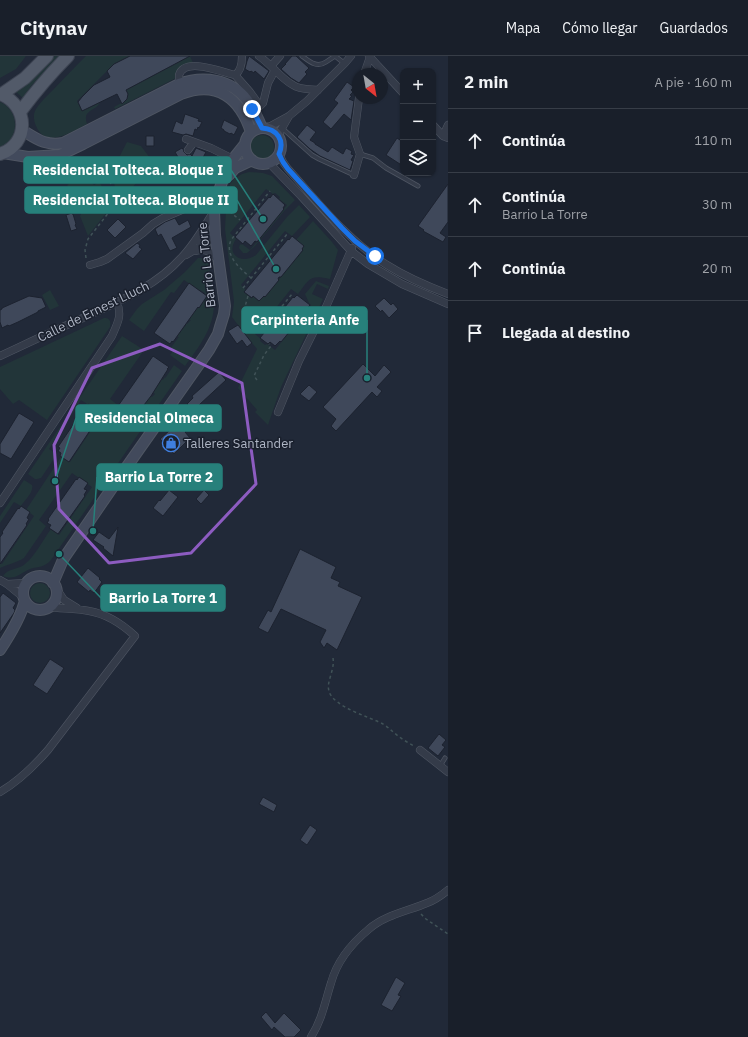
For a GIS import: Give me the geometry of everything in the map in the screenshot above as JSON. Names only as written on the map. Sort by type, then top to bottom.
[{"type":"main road","points":[[2,154],[11,148],[17,141],[22,130],[22,120],[20,112],[13,102],[1,94],[25,78],[47,56]]},
{"type":"main road","points":[[20,112],[48,76],[68,56]]},
{"type":"main road","points":[[22,130],[41,141],[54,144],[63,143],[179,84],[205,79],[222,82],[239,92],[247,100],[265,128]]},
{"type":"main road","points":[[2,154],[28,157],[60,155],[181,94],[197,89],[208,89],[229,97],[244,114],[251,132],[256,129],[265,128],[275,132],[280,131],[281,144],[279,154],[275,160],[269,163],[260,164],[252,160],[246,153],[245,144]]},
{"type":"main road","name":"Barrio La Torre","points":[[48,607],[55,599],[55,586],[62,562],[209,350],[218,334],[225,306],[215,235],[214,207],[222,182],[233,159],[245,144],[251,132]]},
{"type":"main road","name":"Barrio La Torre","points":[[222,182],[235,168],[252,160]]},
{"type":"main road","name":"Barrio La Torre","points":[[26,583],[32,578],[41,576],[62,562]]},
{"type":"main road","points":[[41,576],[46,578],[55,586]]},
{"type":"main road","points":[[0,650],[13,630],[22,612],[24,599],[23,590],[26,583]]},
{"type":"main road","points":[[24,599],[27,604],[34,608],[39,609],[48,607]]},
{"type":"main road","points":[[13,630],[34,608]]},
{"type":"street","points":[[235,75],[238,73],[242,65],[242,56]]},
{"type":"street","points":[[259,56],[270,64],[287,82],[294,86],[318,90]]},
{"type":"street","points":[[179,84],[179,75],[184,68],[188,66],[207,66],[235,75],[260,106],[263,102],[268,83],[270,64],[280,56]]},
{"type":"street","points":[[265,128],[289,116],[307,101],[345,64],[351,56]]},
{"type":"street","points":[[366,68],[369,56]]},
{"type":"street","points":[[369,56],[400,90]]},
{"type":"street","points":[[354,175],[360,154],[354,137],[358,104]]},
{"type":"street","points":[[280,131],[289,116]]},
{"type":"street","points":[[446,137],[448,125]]},
{"type":"street","points":[[436,128],[446,137]]},
{"type":"street","points":[[186,139],[211,148],[233,159]]},
{"type":"street","points":[[188,150],[194,142]]},
{"type":"street","points":[[279,154],[288,169],[355,241],[386,265],[448,294]]},
{"type":"street","points":[[269,163],[302,196],[351,251],[368,264],[402,284],[448,304]]},
{"type":"street","name":"Barrio La Torre","points":[[90,265],[107,259],[163,218],[198,203],[214,207]]},
{"type":"street","name":"Calle de Ernest Lluch","points":[[182,258],[194,242],[214,207]]},
{"type":"street","points":[[194,242],[207,235],[215,235]]},
{"type":"street","name":"Calle de Ernest Lluch","points":[[0,356],[138,292],[182,258],[208,242],[215,235]]},
{"type":"street","points":[[278,412],[299,361],[326,307],[355,241]]},
{"type":"street","points":[[193,251],[202,249],[210,252],[219,260]]},
{"type":"street","points":[[0,503],[112,336],[120,314],[117,302]]},
{"type":"street","points":[[3,582],[26,583]]},
{"type":"street","points":[[3,582],[24,599]]},
{"type":"street","points":[[55,586],[64,600],[79,609]]},
{"type":"street","points":[[0,792],[20,778],[45,754],[136,636],[122,624],[107,616],[79,609],[48,607]]},
{"type":"street","points":[[420,750],[448,772]]},
{"type":"street","points":[[311,1037],[316,1029],[326,1003],[334,974],[347,951],[378,922],[427,903],[448,890]]},
{"type":"lane","points":[[302,56],[314,64],[327,62],[335,56],[345,64]]},
{"type":"lane","points":[[280,131],[312,155],[354,175]]},
{"type":"lane","points":[[360,154],[373,158],[386,168],[418,186]]},
{"type":"lane","points":[[440,766],[445,758]]},
{"type":"path","points":[[90,265],[86,258],[85,250],[88,239],[115,203],[109,176]]},
{"type":"path","points":[[251,278],[232,256],[229,251],[229,245],[231,240],[270,191]]},
{"type":"path","points":[[228,199],[233,200],[230,212],[240,220]]},
{"type":"path","points":[[243,288],[288,233]]},
{"type":"path","points":[[248,296],[243,314],[244,318],[261,332],[292,294]]},
{"type":"path","points":[[257,380],[254,376],[264,355],[271,346],[269,344]]},
{"type":"path","points":[[333,658],[333,669],[328,686],[329,692],[334,699],[352,710],[385,725],[399,737],[420,750]]},
{"type":"path","points":[[414,907],[426,919],[448,934]]},
{"type":"highlighted area","points":[[160,344],[242,383],[256,484],[191,553],[109,563],[59,509],[54,445],[92,368]]},
{"type":"green space","points":[[0,56],[26,56],[16,69],[0,78]]},
{"type":"green space","points":[[54,56],[60,56],[31,86],[23,98],[16,92],[27,84]]},
{"type":"green space","points":[[86,56],[130,56],[114,64],[77,101],[82,111],[100,102],[96,108],[86,116],[87,124],[60,137],[46,137],[40,133],[36,126],[34,118],[35,111],[43,100]]},
{"type":"green space","points":[[190,56],[193,63],[186,64],[181,67],[177,72],[176,78],[115,109],[114,107],[127,99],[128,94],[126,90]]},
{"type":"green space","points":[[0,102],[10,109],[13,114],[15,126],[12,137],[7,143],[0,147]]},
{"type":"green space","points":[[262,135],[267,136],[273,142],[273,152],[267,158],[262,159],[257,158],[251,152],[250,147],[251,142],[257,136]]},
{"type":"green space","points":[[127,142],[141,146],[153,162],[120,203],[116,194],[114,175],[116,164]]},
{"type":"green space","points":[[249,172],[263,173],[272,176],[295,200],[254,247],[247,253],[243,253],[239,248],[240,244],[250,250],[287,205],[279,199],[280,197],[275,193],[273,194],[266,189],[230,233],[236,239],[233,245],[233,250],[237,257],[245,259],[256,255],[287,217],[299,205],[310,217],[292,236],[285,231],[241,285],[246,290],[244,292],[251,298],[253,296],[259,301],[264,296],[265,297],[303,250],[302,249],[304,246],[296,240],[313,221],[338,250],[330,279],[318,277],[311,279],[298,294],[291,289],[255,334],[265,345],[267,344],[275,350],[311,305],[305,294],[316,281],[329,286],[328,289],[317,284],[312,294],[323,299],[281,387],[268,425],[255,412],[257,410],[238,388],[257,349],[232,317],[234,302],[225,229],[230,184],[234,179]]},
{"type":"green space","points":[[85,176],[94,185],[99,182],[112,201],[111,207],[88,236],[80,216],[81,214],[74,201],[77,200],[67,185]]},
{"type":"green space","points":[[198,258],[206,259],[209,264],[214,310],[205,336],[185,366],[170,355],[173,351],[170,349],[179,338],[177,336],[186,325],[184,323],[185,322],[187,324],[191,321],[189,319],[196,306],[199,308],[202,305],[200,303],[201,299],[204,301],[207,296],[205,293],[184,280],[174,293],[171,292],[144,331],[129,320],[142,304],[164,290],[185,272]]},
{"type":"green space","points":[[50,290],[59,306],[50,310],[42,295]]},
{"type":"green space","points":[[104,318],[110,320],[110,327],[47,420],[19,400],[13,404],[0,389],[0,367]]},
{"type":"green space","points":[[122,336],[144,350],[110,399],[133,418],[135,414],[140,413],[142,410],[143,411],[141,408],[149,395],[152,397],[155,394],[153,392],[161,381],[160,378],[163,380],[165,377],[166,378],[174,365],[182,371],[51,560],[44,566],[30,569],[11,578],[3,576],[5,573],[22,566],[29,561],[51,529],[59,535],[92,487],[72,473],[39,520],[46,526],[24,558],[0,568],[0,563],[2,564],[34,516],[26,510],[61,457],[70,462],[102,414],[81,400],[49,449],[57,454],[41,478],[35,479],[28,474]]},
{"type":"green space","points":[[24,480],[32,485],[32,490],[21,506],[14,502],[0,523],[0,516]]},
{"type":"green space","points":[[40,583],[47,586],[50,593],[47,600],[40,603],[33,600],[30,593],[33,586]]},
{"type":"building","points":[[130,56],[190,56],[126,90],[128,94],[127,99],[122,104],[117,94],[82,111],[78,102],[82,97],[94,85],[110,77],[107,71],[114,64]]},
{"type":"building","points":[[249,56],[269,71],[264,79],[255,71],[254,73],[245,69]]},
{"type":"building","points":[[292,56],[296,56],[309,68],[305,72],[307,74],[299,83],[281,69]]},
{"type":"building","points":[[347,82],[352,86],[352,93],[350,95],[352,96],[349,99],[352,100],[352,104],[354,104],[351,120],[344,114],[331,129],[323,122],[338,103],[334,100]]},
{"type":"building","points":[[185,114],[199,119],[198,121],[202,122],[197,130],[195,129],[193,136],[172,132],[176,121],[182,124]]},
{"type":"building","points":[[224,120],[238,127],[234,135],[224,131],[221,128]]},
{"type":"building","points":[[307,125],[316,132],[310,140],[328,152],[332,147],[343,154],[346,148],[352,151],[351,154],[354,155],[351,160],[353,161],[350,170],[320,156],[297,137]]},
{"type":"building","points":[[146,136],[154,136],[154,146],[146,146]]},
{"type":"building","points":[[397,138],[400,140],[400,164],[386,155]]},
{"type":"building","points":[[182,148],[187,155],[190,154],[192,156],[196,148],[206,152],[196,171],[184,179],[180,173],[185,169],[175,152]]},
{"type":"building","points":[[448,184],[448,222],[440,233],[446,237],[443,242],[423,231],[424,230],[418,226]]},
{"type":"building","points":[[273,194],[285,205],[283,208],[284,209],[257,242],[255,241],[251,246],[245,241],[243,244],[235,237]]},
{"type":"building","points":[[72,213],[77,229],[71,231],[66,215]]},
{"type":"building","points":[[175,218],[179,225],[188,220],[191,227],[172,238],[177,248],[170,251],[161,234],[158,236],[155,229],[165,222]]},
{"type":"building","points":[[118,219],[126,227],[115,238],[107,230]]},
{"type":"building","points":[[292,236],[304,246],[302,249],[303,250],[281,277],[279,277],[279,280],[265,297],[264,296],[259,301],[253,296],[252,298],[244,292]]},
{"type":"building","points":[[137,243],[142,249],[133,259],[125,253]]},
{"type":"building","points":[[189,283],[207,296],[170,344],[154,333]]},
{"type":"building","points":[[297,295],[310,305],[307,308],[308,309],[281,342],[280,341],[275,346],[270,342],[268,344],[260,338],[293,297],[294,298]]},
{"type":"building","points":[[29,296],[42,298],[46,307],[18,322],[2,328],[0,322],[0,310]]},
{"type":"building","points":[[384,298],[391,305],[393,303],[398,309],[389,318],[382,310],[381,312],[375,306]]},
{"type":"building","points":[[238,325],[252,343],[247,347],[242,340],[237,344],[228,331]]},
{"type":"building","points":[[153,356],[169,367],[151,396],[134,417],[118,406]]},
{"type":"building","points":[[363,364],[375,376],[384,365],[391,372],[377,387],[382,391],[377,397],[372,392],[336,431],[331,426],[336,419],[323,407]]},
{"type":"building","points":[[219,372],[226,380],[199,405],[206,413],[185,432],[190,438],[174,454],[160,439],[189,413],[185,408],[193,398],[192,396]]},
{"type":"building","points":[[309,385],[317,392],[309,401],[300,394]]},
{"type":"building","points":[[88,404],[98,411],[94,416],[97,417],[94,422],[95,423],[69,462],[60,456],[61,453],[58,451],[60,448],[58,447]]},
{"type":"building","points":[[19,413],[34,422],[11,459],[0,453],[0,444]]},
{"type":"building","points":[[79,477],[88,483],[84,489],[87,490],[84,495],[85,496],[58,534],[49,528],[51,525],[47,523],[49,520],[48,519],[76,479],[77,480]]},
{"type":"building","points":[[169,490],[178,497],[163,516],[153,508]]},
{"type":"building","points":[[204,490],[209,495],[201,504],[196,499]]},
{"type":"building","points":[[21,506],[30,512],[27,518],[29,519],[26,524],[27,525],[0,564],[0,537],[18,508],[19,509]]},
{"type":"building","points":[[118,527],[113,556],[103,548],[104,547],[93,540],[99,532],[109,539]]},
{"type":"building","points":[[300,549],[336,567],[331,578],[340,582],[338,586],[362,597],[337,650],[327,643],[324,648],[320,642],[326,630],[281,609],[268,633],[258,628],[268,610],[271,612]]},
{"type":"building","points":[[88,568],[100,578],[99,579],[102,582],[94,593],[90,590],[89,592],[77,582]]},
{"type":"building","points":[[3,593],[16,603],[13,608],[15,610],[14,613],[0,633],[0,597]]},
{"type":"building","points":[[50,659],[64,668],[47,694],[33,685]]},
{"type":"building","points":[[439,734],[446,740],[442,745],[445,747],[438,756],[428,748]]},
{"type":"building","points":[[263,797],[277,805],[274,812],[259,804]]},
{"type":"building","points":[[310,825],[317,830],[307,845],[300,840]]},
{"type":"building","points":[[396,977],[405,983],[398,995],[401,996],[392,1011],[381,1005]]},
{"type":"building","points":[[266,1012],[275,1023],[284,1013],[301,1030],[294,1037],[285,1037],[274,1027],[272,1030],[261,1017]]},
{"type":"place","name":"Residencial Tolteca. Bloque I","points":[[263,219]]},
{"type":"place","name":"Residencial Tolteca. Bloque II","points":[[276,269]]},
{"type":"place","name":"Carpinteria Anfe","points":[[367,378]]},
{"type":"place","name":"Talleres Santander","points":[[171,443]]},
{"type":"place","name":"Residencial Olmeca","points":[[55,481]]},
{"type":"place","name":"Barrio La Torre 2","points":[[93,531]]},
{"type":"place","name":"Barrio La Torre 1","points":[[59,554]]},
{"type":"route","points":[[252,109],[262,128],[267,128],[278,135],[281,144],[279,154],[288,169],[355,241],[375,256]]}]
